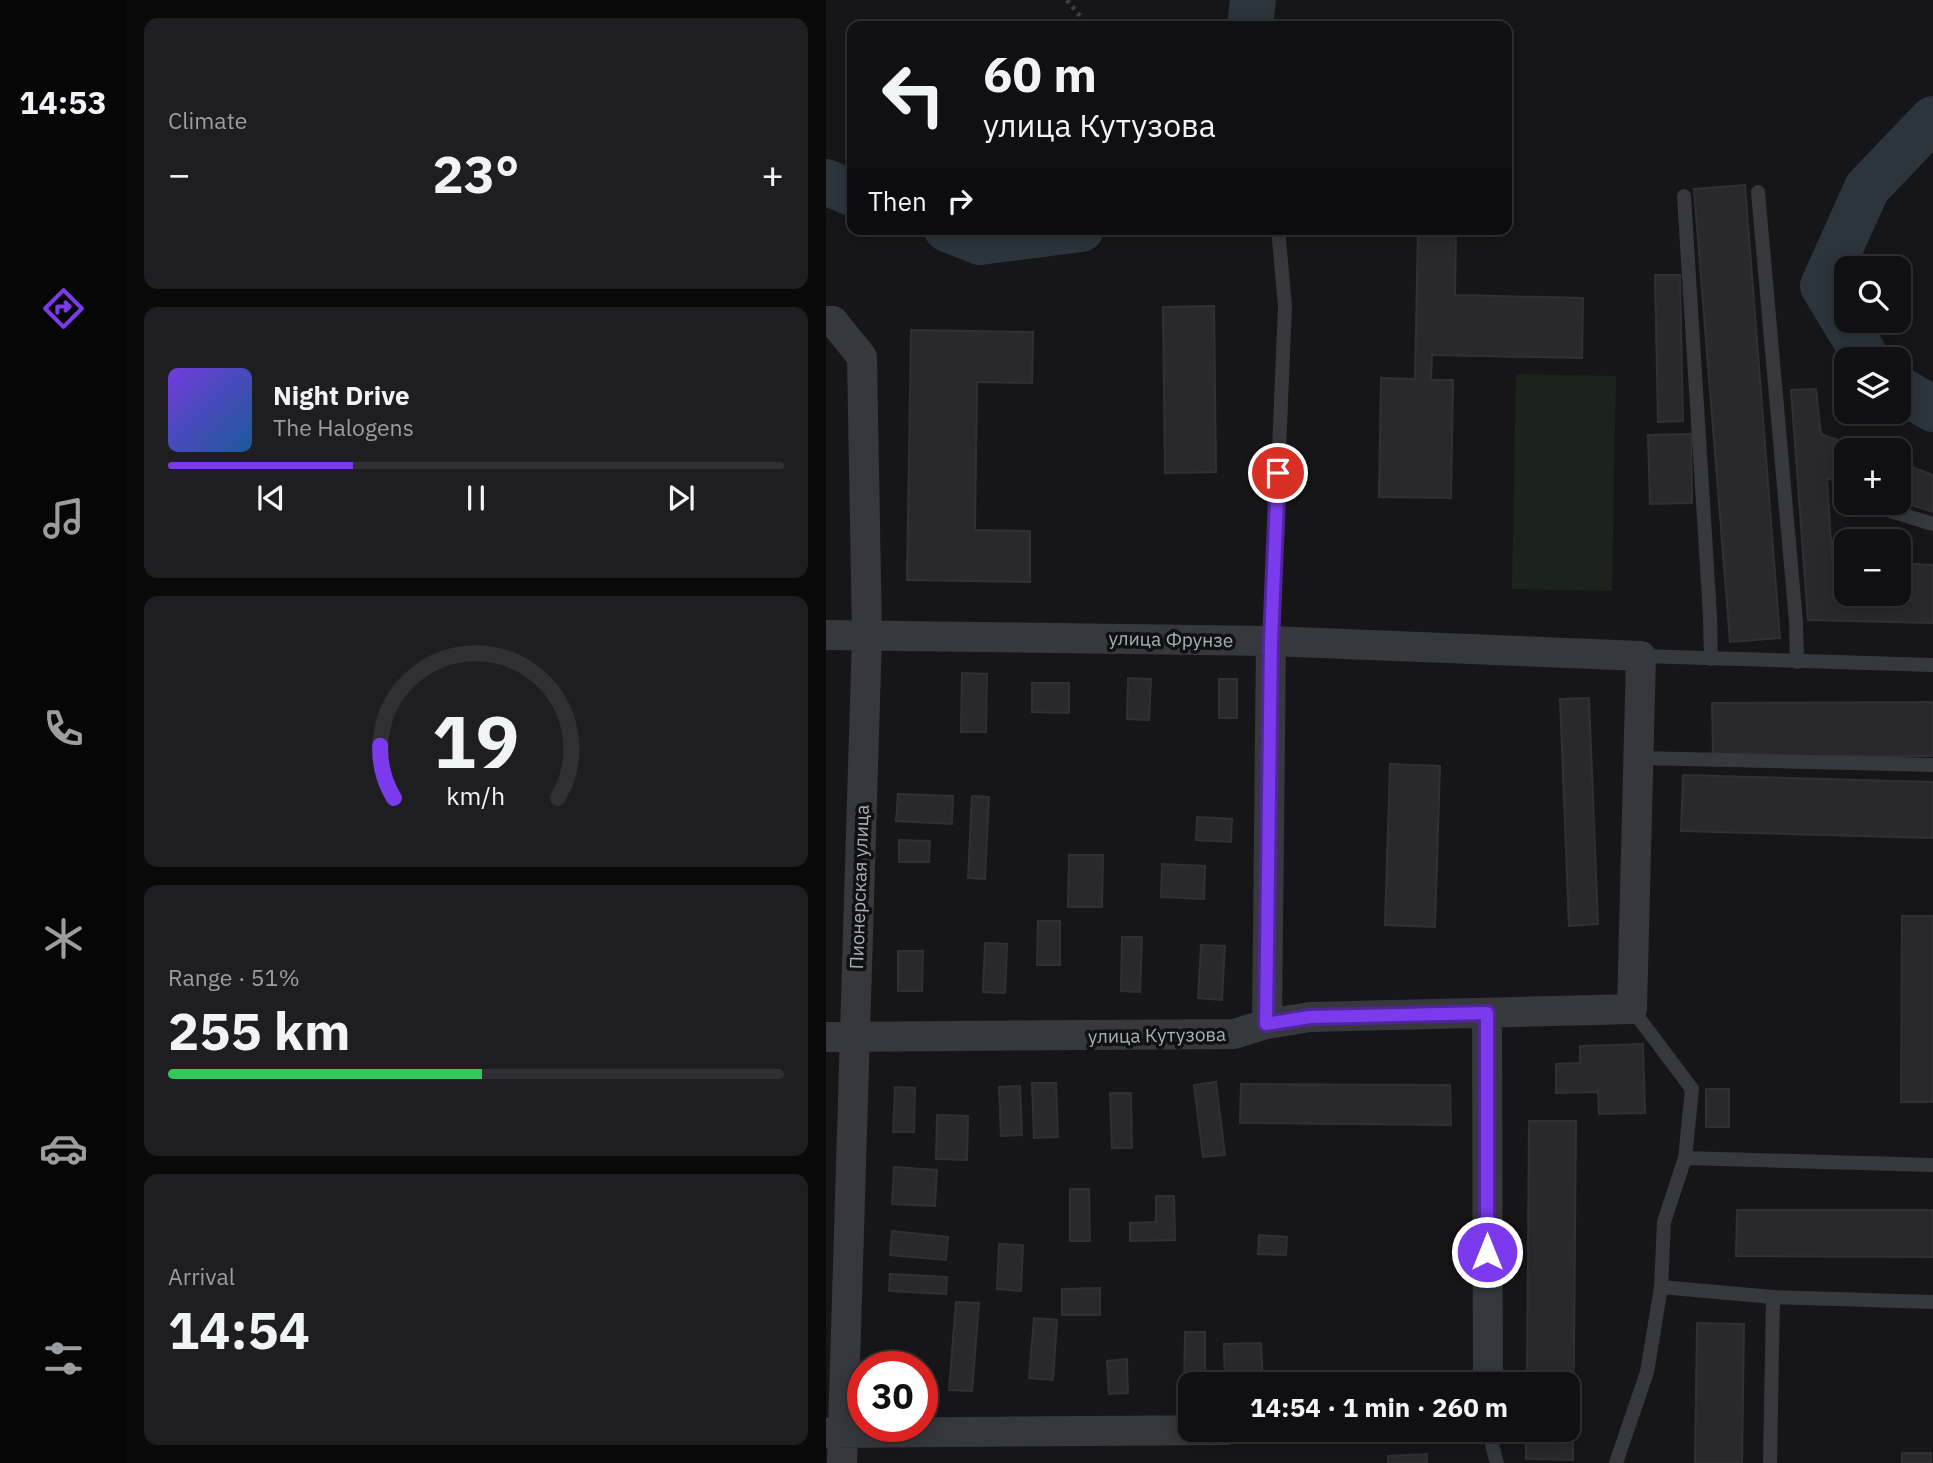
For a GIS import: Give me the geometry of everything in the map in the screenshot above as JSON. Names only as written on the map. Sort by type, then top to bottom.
[{"type":"street","name":"Пионерская улица","points":[[830,321],[862,357],[867,635],[840,1037],[834,1433],[842,1463]]},
{"type":"street","name":"улица Фрунзе","points":[[826,635],[1271,641],[1641,656]]},
{"type":"street","points":[[1266,1024],[1271,641]]},
{"type":"street","points":[[1633,1010],[1641,656]]},
{"type":"street","name":"улица Кутузова","points":[[840,1037],[1234,1034],[1266,1024],[1310,1017],[1633,1010]]},
{"type":"street","points":[[1487,1013],[1488,1372]]},
{"type":"street","points":[[834,1433],[1178,1430]]},
{"type":"lane","points":[[1758,192],[1794,595],[1797,662]]},
{"type":"lane","points":[[1684,196],[1712,659]]},
{"type":"lane","points":[[1271,641],[1285,306],[1279,235]]},
{"type":"lane","points":[[1904,515],[1933,524]]},
{"type":"lane","points":[[1641,656],[1933,665]]},
{"type":"lane","points":[[1639,758],[1933,765]]},
{"type":"lane","points":[[1616,1463],[1647,1372],[1661,1287],[1664,1222],[1685,1158],[1692,1089],[1633,1010]]},
{"type":"lane","points":[[1685,1158],[1933,1165]]},
{"type":"lane","points":[[1661,1287],[1773,1297],[1933,1302]]},
{"type":"lane","points":[[1770,1463],[1773,1297]]},
{"type":"lane","points":[[1491,1442],[1497,1463]]},
{"type":"path","points":[[1067,0],[1084,21]]},
{"type":"shaded area","points":[[1516,374],[1616,376],[1612,591],[1512,589]]},
{"type":"building","points":[[1745,185],[1780,638],[1730,642],[1694,189]]},
{"type":"building","points":[[1418,235],[1456,235],[1455,295],[1583,298],[1582,358],[1432,355],[1431,380],[1453,380],[1451,498],[1379,497],[1381,378],[1415,379]]},
{"type":"building","points":[[1655,275],[1680,275],[1683,421],[1658,422]]},
{"type":"building","points":[[1214,306],[1216,472],[1165,473],[1163,307]]},
{"type":"building","points":[[911,330],[1033,332],[1032,383],[977,382],[975,530],[1030,531],[1030,582],[907,580]]},
{"type":"building","points":[[1816,389],[1821,434],[1834,439],[1834,481],[1827,478],[1834,559],[1834,606],[1911,606],[1911,564],[1933,565],[1933,623],[1808,620],[1791,390]]},
{"type":"building","points":[[1691,434],[1692,503],[1650,504],[1648,435]]},
{"type":"building","points":[[1911,467],[1933,475],[1933,512],[1911,505]]},
{"type":"building","points":[[962,673],[987,674],[986,732],[961,732]]},
{"type":"building","points":[[1128,678],[1151,679],[1149,720],[1127,719]]},
{"type":"building","points":[[1219,679],[1237,679],[1237,718],[1219,718]]},
{"type":"building","points":[[1032,683],[1069,683],[1069,713],[1032,712]]},
{"type":"building","points":[[1589,698],[1598,924],[1569,926],[1560,699]]},
{"type":"building","points":[[1933,702],[1933,756],[1713,756],[1712,703]]},
{"type":"building","points":[[1390,764],[1440,766],[1435,927],[1385,925]]},
{"type":"building","points":[[1683,775],[1933,782],[1933,838],[1681,831]]},
{"type":"building","points":[[898,794],[953,796],[952,824],[896,821]]},
{"type":"building","points":[[972,796],[989,797],[985,879],[968,878]]},
{"type":"building","points":[[1197,817],[1232,819],[1231,842],[1196,840]]},
{"type":"building","points":[[899,840],[930,841],[929,862],[899,862]]},
{"type":"building","points":[[1069,855],[1103,855],[1102,907],[1068,907]]},
{"type":"building","points":[[1162,864],[1205,866],[1204,899],[1161,897]]},
{"type":"building","points":[[1902,916],[1933,916],[1933,1102],[1901,1102]]},
{"type":"building","points":[[1038,921],[1060,921],[1060,965],[1037,965]]},
{"type":"building","points":[[1122,937],[1142,937],[1140,992],[1121,991]]},
{"type":"building","points":[[985,943],[1007,944],[1005,993],[983,992]]},
{"type":"building","points":[[1201,945],[1225,946],[1222,1000],[1198,998]]},
{"type":"building","points":[[898,951],[923,951],[922,991],[898,991]]},
{"type":"building","points":[[1643,1044],[1645,1113],[1599,1114],[1598,1092],[1556,1093],[1556,1064],[1580,1063],[1580,1046]]},
{"type":"building","points":[[1216,1082],[1225,1155],[1203,1157],[1194,1085]]},
{"type":"building","points":[[1032,1083],[1056,1083],[1058,1137],[1034,1138]]},
{"type":"building","points":[[1241,1084],[1450,1085],[1451,1125],[1240,1123]]},
{"type":"building","points":[[1020,1086],[1022,1135],[1001,1136],[999,1087]]},
{"type":"building","points":[[895,1087],[915,1088],[914,1132],[893,1132]]},
{"type":"building","points":[[1706,1089],[1729,1089],[1729,1127],[1706,1127]]},
{"type":"building","points":[[1110,1093],[1131,1093],[1132,1148],[1112,1148]]},
{"type":"building","points":[[937,1115],[968,1116],[967,1160],[936,1159]]},
{"type":"building","points":[[1529,1121],[1576,1121],[1574,1372],[1527,1372]]},
{"type":"building","points":[[894,1167],[937,1170],[935,1206],[892,1204]]},
{"type":"building","points":[[1070,1189],[1089,1189],[1090,1241],[1070,1241]]},
{"type":"building","points":[[1156,1196],[1174,1196],[1175,1240],[1130,1241],[1130,1223],[1156,1222]]},
{"type":"building","points":[[1737,1210],[1933,1210],[1933,1257],[1736,1256]]},
{"type":"building","points":[[892,1231],[948,1237],[946,1260],[890,1255]]},
{"type":"building","points":[[1259,1235],[1287,1237],[1286,1255],[1258,1254]]},
{"type":"building","points":[[999,1244],[1023,1245],[1021,1291],[997,1289]]},
{"type":"building","points":[[890,1274],[947,1277],[946,1294],[889,1291]]},
{"type":"building","points":[[1100,1288],[1100,1315],[1062,1315],[1062,1289]]},
{"type":"building","points":[[956,1302],[979,1303],[972,1391],[949,1390]]},
{"type":"building","points":[[1034,1318],[1057,1320],[1053,1380],[1029,1378]]},
{"type":"building","points":[[1697,1323],[1744,1324],[1742,1463],[1695,1463]]},
{"type":"building","points":[[1185,1332],[1205,1332],[1205,1372],[1184,1372]]},
{"type":"building","points":[[1261,1343],[1262,1372],[1225,1372],[1224,1344]]},
{"type":"building","points":[[1127,1359],[1128,1393],[1109,1394],[1107,1361]]},
{"type":"building","points":[[1526,1442],[1573,1442],[1573,1460],[1526,1459]]},
{"type":"building","points":[[1902,1453],[1931,1453],[1931,1463],[1902,1463]]},
{"type":"building","points":[[1427,1454],[1427,1463],[1388,1463],[1388,1456]]},
{"type":"waterway","points":[[1251,21],[1253,0]]},
{"type":"waterway","points":[[1860,347],[1823,286],[1867,188],[1933,119]]},
{"type":"waterway","points":[[826,182],[847,191]]},
{"type":"waterway","points":[[962,235],[980,242],[1034,235]]},
{"type":"waterway","points":[[1911,396],[1933,409]]},
{"type":"route","points":[[1278,473],[1271,641],[1266,1024],[1310,1017],[1487,1013],[1487,1252]]}]
